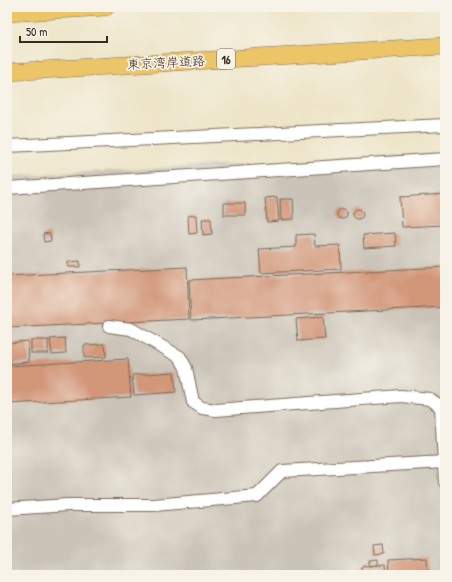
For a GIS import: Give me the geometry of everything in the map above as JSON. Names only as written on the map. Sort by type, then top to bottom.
[{"type":"highway","points":[[7,13],[106,7]]},
{"type":"highway","name":"東京湾岸道路","points":[[7,72],[445,46]]},
{"type":"street","points":[[7,146],[445,125]]},
{"type":"street","points":[[7,188],[445,159]]},
{"type":"street","points":[[109,326],[131,329],[180,357],[186,368],[193,402],[202,408],[216,410],[401,396],[430,399],[443,404],[445,482]]},
{"type":"street","points":[[7,509],[68,505],[154,505],[257,496],[282,471],[444,462]]},
{"type":"shaded area","points":[[445,153],[445,575],[7,575],[7,176]]},
{"type":"building","points":[[445,194],[445,225],[402,227],[400,197]]},
{"type":"building","points":[[277,197],[279,221],[267,222],[265,198]]},
{"type":"building","points":[[280,199],[293,199],[294,219],[281,220]]},
{"type":"building","points":[[224,203],[245,203],[245,215],[224,215]]},
{"type":"building","points":[[342,209],[347,214],[342,219],[337,214]]},
{"type":"building","points":[[356,209],[360,209],[362,210],[362,218],[356,219],[353,216],[353,212]]},
{"type":"building","points":[[196,215],[197,233],[189,234],[188,216]]},
{"type":"building","points":[[202,219],[211,219],[212,234],[203,235]]},
{"type":"building","points":[[50,233],[51,241],[44,242],[43,234]]},
{"type":"building","points":[[395,233],[396,246],[364,248],[363,235]]},
{"type":"building","points":[[314,234],[315,246],[340,245],[341,269],[261,273],[259,249],[296,247],[296,235]]},
{"type":"building","points":[[80,261],[80,267],[68,267],[68,262]]},
{"type":"building","points":[[187,267],[189,319],[7,328],[7,276]]},
{"type":"building","points":[[445,267],[445,307],[191,320],[189,280]]},
{"type":"building","points":[[323,317],[325,339],[298,341],[296,319]]},
{"type":"building","points":[[65,338],[66,353],[52,354],[50,339]]},
{"type":"building","points":[[31,340],[48,340],[48,353],[31,353]]},
{"type":"building","points":[[28,341],[29,362],[7,364],[7,343]]},
{"type":"building","points":[[105,344],[106,357],[84,358],[84,345]]},
{"type":"building","points":[[128,359],[131,397],[7,404],[7,366]]},
{"type":"building","points":[[174,372],[176,392],[134,395],[132,375]]},
{"type":"building","points":[[383,545],[384,554],[375,555],[374,546]]},
{"type":"building","points":[[427,558],[428,575],[389,575],[388,560]]},
{"type":"building","points":[[378,560],[378,565],[370,566],[370,561]]},
{"type":"building","points":[[385,565],[386,575],[362,574],[362,568],[364,566]]}]
